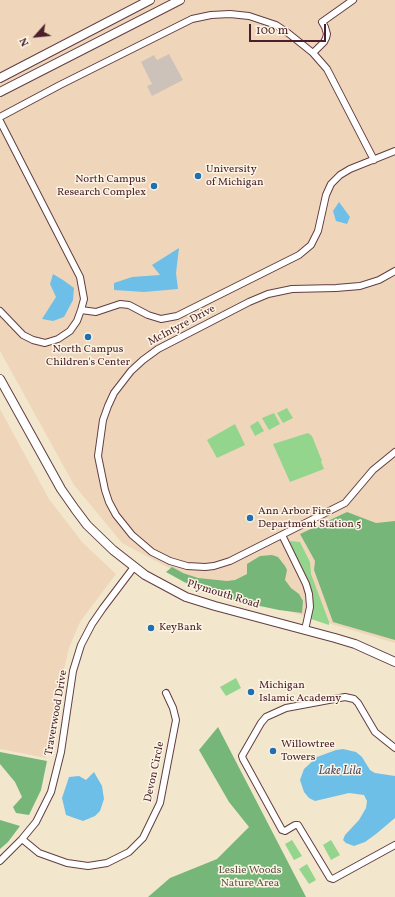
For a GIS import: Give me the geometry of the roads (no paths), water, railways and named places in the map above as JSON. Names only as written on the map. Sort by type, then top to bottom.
[{"type":"main road","points":[[0,78],[150,0]]},
{"type":"main road","points":[[0,92],[180,0]]},
{"type":"main road","points":[[105,23],[111,35]]},
{"type":"main road","name":"Plymouth Road","points":[[0,380],[54,477],[75,509],[87,525],[113,550],[134,567],[186,597],[355,644],[395,662]]},
{"type":"street","points":[[313,53],[326,38],[325,27],[322,22],[353,0]]},
{"type":"street","points":[[0,117],[60,85],[192,19],[211,15],[230,14],[248,16],[276,25],[313,53],[327,69],[374,160]]},
{"type":"street","points":[[0,121],[80,277],[84,299],[77,321],[70,331],[58,339],[45,343],[33,340],[23,335],[0,311]]},
{"type":"street","points":[[81,310],[96,312],[120,304],[129,305],[148,315],[161,319],[177,316],[299,255],[311,245],[318,231],[326,195],[331,184],[340,175],[350,169],[395,150]]},
{"type":"street","name":"McIntyre Drive","points":[[395,271],[379,280],[360,286],[292,289],[268,294],[249,302],[148,356],[130,371],[114,392],[103,420],[98,456],[105,490],[116,515],[124,526],[136,539],[152,552],[179,564],[196,567],[214,566],[230,561],[345,503],[373,470],[395,452]]},
{"type":"street","points":[[282,535],[306,584],[309,594],[310,607],[305,630]]},
{"type":"street","name":"Traverwood Drive","points":[[0,861],[22,839],[36,822],[51,792],[61,752],[73,671],[81,645],[102,608],[134,567]]},
{"type":"street","name":"Devon Circle","points":[[22,839],[39,853],[67,863],[88,866],[107,863],[129,852],[143,838],[160,803],[176,720],[174,708],[166,693]]},
{"type":"street","points":[[394,848],[333,879],[329,877],[300,827],[297,825],[285,831],[282,830],[242,756],[263,719],[286,708],[338,697],[350,697],[354,699],[362,707],[375,732],[395,748]]},
{"type":"water","points":[[339,202],[350,217],[347,224],[336,221],[333,211]]},
{"type":"water","points":[[179,248],[176,273],[178,289],[144,292],[114,290],[114,283],[132,277],[160,275],[152,265]]},
{"type":"water","points":[[53,274],[74,288],[73,300],[64,317],[53,321],[42,319],[56,297],[50,284]]},
{"type":"water","name":"Lake Lila","points":[[343,749],[356,752],[362,757],[370,770],[375,773],[395,776],[395,818],[365,842],[354,846],[343,840],[345,835],[359,820],[366,808],[367,801],[364,795],[349,793],[315,801],[309,798],[304,792],[300,780],[304,769],[317,757]]},
{"type":"water","points":[[94,772],[102,786],[104,799],[100,811],[95,816],[83,821],[66,815],[62,798],[69,777],[79,776],[86,780]]},
{"type":"place","name":"University of Michigan","points":[[198,176]]},
{"type":"place","name":"North Campus Research Complex","points":[[154,186]]},
{"type":"place","name":"North Campus Children's Center","points":[[88,337]]},
{"type":"place","name":"Ann Arbor Fire Department Station 5","points":[[250,518]]},
{"type":"place","name":"KeyBank","points":[[151,628]]},
{"type":"place","name":"Michigan Islamic Academy","points":[[251,692]]},
{"type":"place","name":"Willowtree Towers","points":[[273,751]]},
{"type":"park label","name":"Leslie Woods Nature Area","points":[[250,877]]}]
